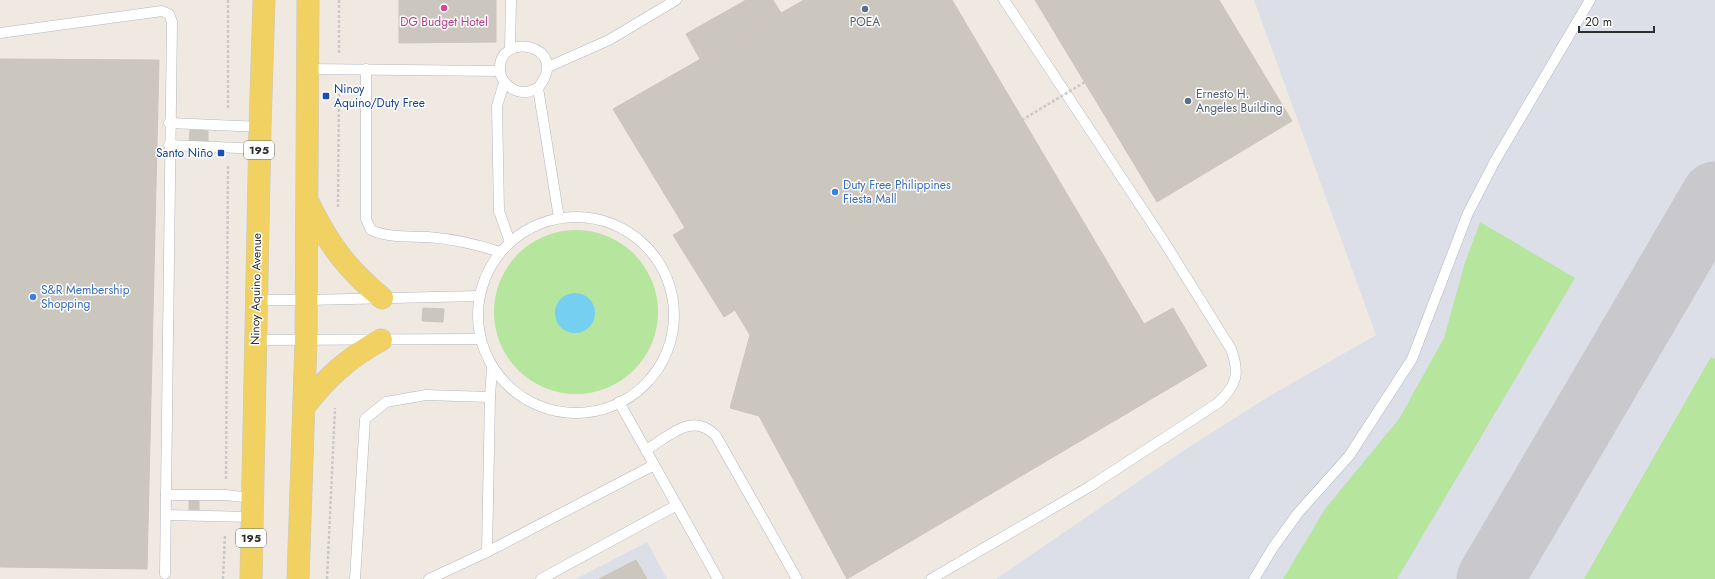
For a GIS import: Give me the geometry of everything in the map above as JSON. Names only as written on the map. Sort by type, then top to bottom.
[{"type":"main road","name":"Ninoy Aquino Avenue","points":[[251,579],[251,508],[259,149],[264,0]]},
{"type":"main road","points":[[298,579],[307,300],[308,0]]},
{"type":"main road","points":[[307,199],[322,231],[338,255],[357,277],[382,298]]},
{"type":"main road","points":[[304,407],[319,387],[336,370],[356,354],[380,340]]},
{"type":"lane","points":[[510,50],[511,0]]},
{"type":"lane","points":[[548,67],[608,40],[676,0]]},
{"type":"lane","points":[[931,579],[1090,487],[1218,403],[1230,393],[1236,378],[1236,363],[1232,349],[1163,240],[1004,0]]},
{"type":"lane","points":[[1254,579],[1274,546],[1298,513],[1349,456],[1412,359],[1468,213],[1495,160],[1590,0]]},
{"type":"lane","points":[[0,33],[162,11],[168,14],[172,22],[169,145],[165,574]]},
{"type":"lane","points":[[522,45],[534,47],[543,55],[548,67],[546,78],[538,88],[526,92],[514,90],[504,82],[500,71],[502,59],[510,50],[522,45]]},
{"type":"lane","points":[[307,69],[500,71]]},
{"type":"lane","points":[[366,69],[366,219],[371,230],[381,235],[429,237],[475,243],[500,252]]},
{"type":"lane","points":[[504,82],[497,106],[499,212],[510,242]]},
{"type":"lane","points":[[538,88],[559,218]]},
{"type":"lane","points":[[170,123],[260,127]]},
{"type":"lane","points":[[169,145],[228,149],[259,149]]},
{"type":"lane","points":[[587,217],[614,224],[638,238],[657,259],[669,284],[674,311],[671,339],[660,365],[643,386],[619,402],[595,411],[568,413],[542,408],[514,391],[492,367],[480,339],[477,317],[479,296],[487,273],[500,252],[510,242],[533,227],[559,218],[587,217]]},
{"type":"lane","points":[[256,300],[479,296]]},
{"type":"lane","points":[[255,340],[306,341],[480,339]]},
{"type":"lane","points":[[487,552],[492,367]]},
{"type":"lane","points":[[355,579],[365,419],[386,402],[426,395],[490,397]]},
{"type":"lane","points":[[619,402],[718,579]]},
{"type":"lane","points":[[646,450],[692,424],[702,425],[710,429],[716,436],[798,579]]},
{"type":"lane","points":[[429,579],[487,552],[654,465]]},
{"type":"lane","points":[[166,495],[226,495],[251,508]]},
{"type":"lane","points":[[541,579],[676,505]]},
{"type":"lane","points":[[166,515],[225,515],[251,508]]},
{"type":"path","points":[[228,0],[228,126]]},
{"type":"path","points":[[1022,120],[1085,82]]},
{"type":"path","points":[[226,495],[228,149]]},
{"type":"path","points":[[223,579],[225,515]]},
{"type":"shaded area","points":[[1254,0],[1715,0],[1715,579],[996,579],[1183,451],[1268,397],[1376,335]]},
{"type":"shaded area","points":[[647,542],[667,579],[576,579]]},
{"type":"green space","points":[[1480,222],[1575,278],[1397,579],[1283,579],[1325,509],[1399,419],[1444,338],[1464,266]]},
{"type":"green space","points":[[568,230],[584,230],[607,236],[622,244],[634,254],[644,266],[655,288],[658,312],[655,336],[644,358],[634,370],[622,380],[600,391],[584,394],[568,394],[552,391],[530,380],[518,370],[508,358],[497,336],[494,320],[494,304],[497,288],[508,266],[518,254],[530,244],[552,233]]},
{"type":"green space","points":[[1711,357],[1715,359],[1715,579],[1584,579]]},
{"type":"water","points":[[579,293],[586,296],[592,302],[595,313],[594,321],[586,330],[579,333],[571,333],[564,330],[556,321],[555,309],[558,302],[567,294]]},
{"type":"building","points":[[399,0],[496,0],[496,42],[399,43]]},
{"type":"building","points":[[746,0],[773,0],[781,13],[700,59],[686,34]]},
{"type":"building","points":[[804,0],[952,0],[1144,324],[1173,308],[1207,366],[847,579],[759,416],[730,408],[750,335],[613,109]]},
{"type":"building","name":"Ernesto H. Angeles Building","points":[[1035,0],[1219,0],[1292,121],[1157,202]]},
{"type":"building","points":[[0,59],[159,60],[147,569],[0,567]]},
{"type":"building","points":[[190,130],[208,131],[208,143],[189,142]]},
{"type":"building","points":[[685,228],[735,310],[724,317],[673,235]]},
{"type":"building","points":[[423,308],[444,309],[443,322],[422,321]]},
{"type":"building","points":[[189,500],[199,501],[199,510],[189,510]]},
{"type":"building","points":[[636,560],[647,579],[599,579]]},
{"type":"taxiway","points":[[1490,579],[1715,195]]},
{"type":"place","name":"DG Budget Hotel","points":[[444,8]]},
{"type":"place","name":"POEA","points":[[865,9]]},
{"type":"place","name":"Ninoy Aquino/Duty Free","points":[[326,96]]},
{"type":"place","name":"Ernesto H. Angeles Building","points":[[1188,101]]},
{"type":"place","name":"Santo Niño","points":[[221,153]]},
{"type":"place","name":"Duty Free Philippines Fiesta Mall","points":[[835,192]]},
{"type":"place","name":"S&R Membership Shopping","points":[[33,297]]}]
